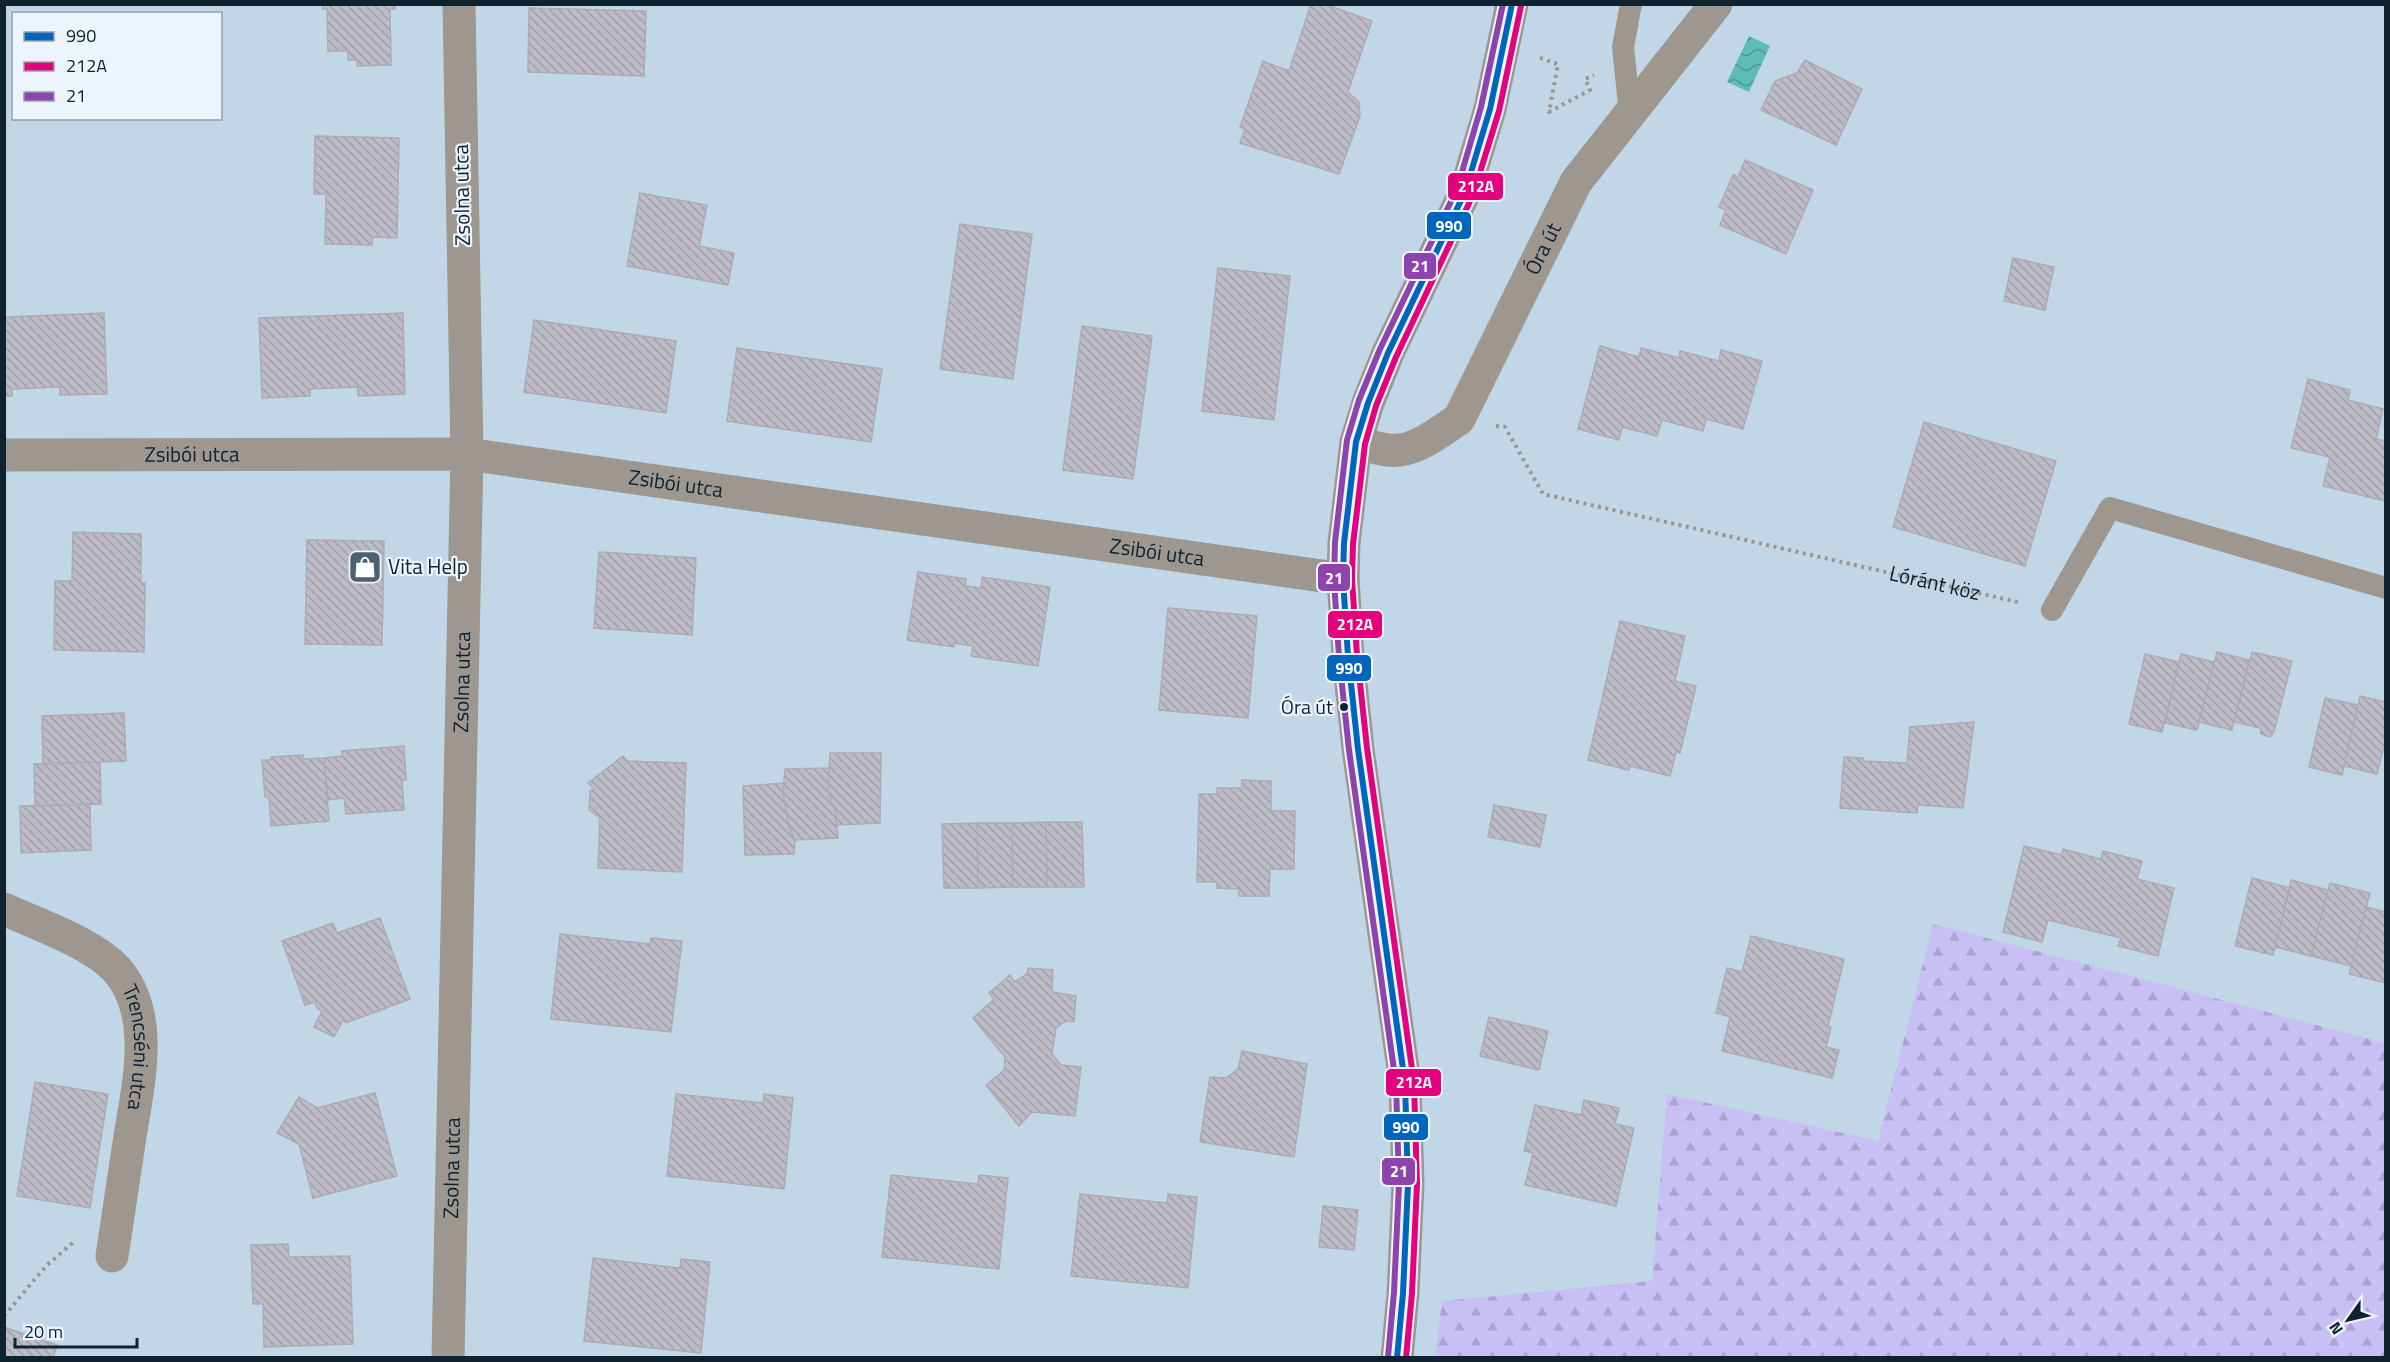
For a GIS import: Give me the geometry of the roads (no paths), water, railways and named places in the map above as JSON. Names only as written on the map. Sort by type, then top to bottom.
[{"type":"street","name":"Zsolna utca","points":[[448,1358],[467,453],[459,4]]},
{"type":"street","points":[[1397,1358],[1403,1293],[1408,1184],[1405,1083],[1358,749],[1348,656],[1343,579],[1344,543],[1356,442],[1368,403],[1388,353],[1465,192],[1490,109],[1512,4]]},
{"type":"street","name":"Óra út","points":[[1356,442],[1388,450],[1401,450],[1428,439],[1459,419],[1576,182],[1716,4]]},
{"type":"street","name":"Zsibói utca","points":[[4,455],[467,453],[1343,579]]},
{"type":"street","name":"Trencséni utca","points":[[4,909],[98,953],[117,970],[133,995],[139,1025],[140,1065],[112,1256]]},
{"type":"lane","points":[[1630,114],[1623,47],[1631,4]]},
{"type":"lane","points":[[2052,610],[2110,508],[2385,588]]},
{"type":"water","points":[[1749,36],[1770,46],[1749,92],[1727,82]]},
{"type":"place","name":"Vita Help","points":[[365,567]]},
{"type":"place","name":"Óra út","points":[[1344,707]]}]
